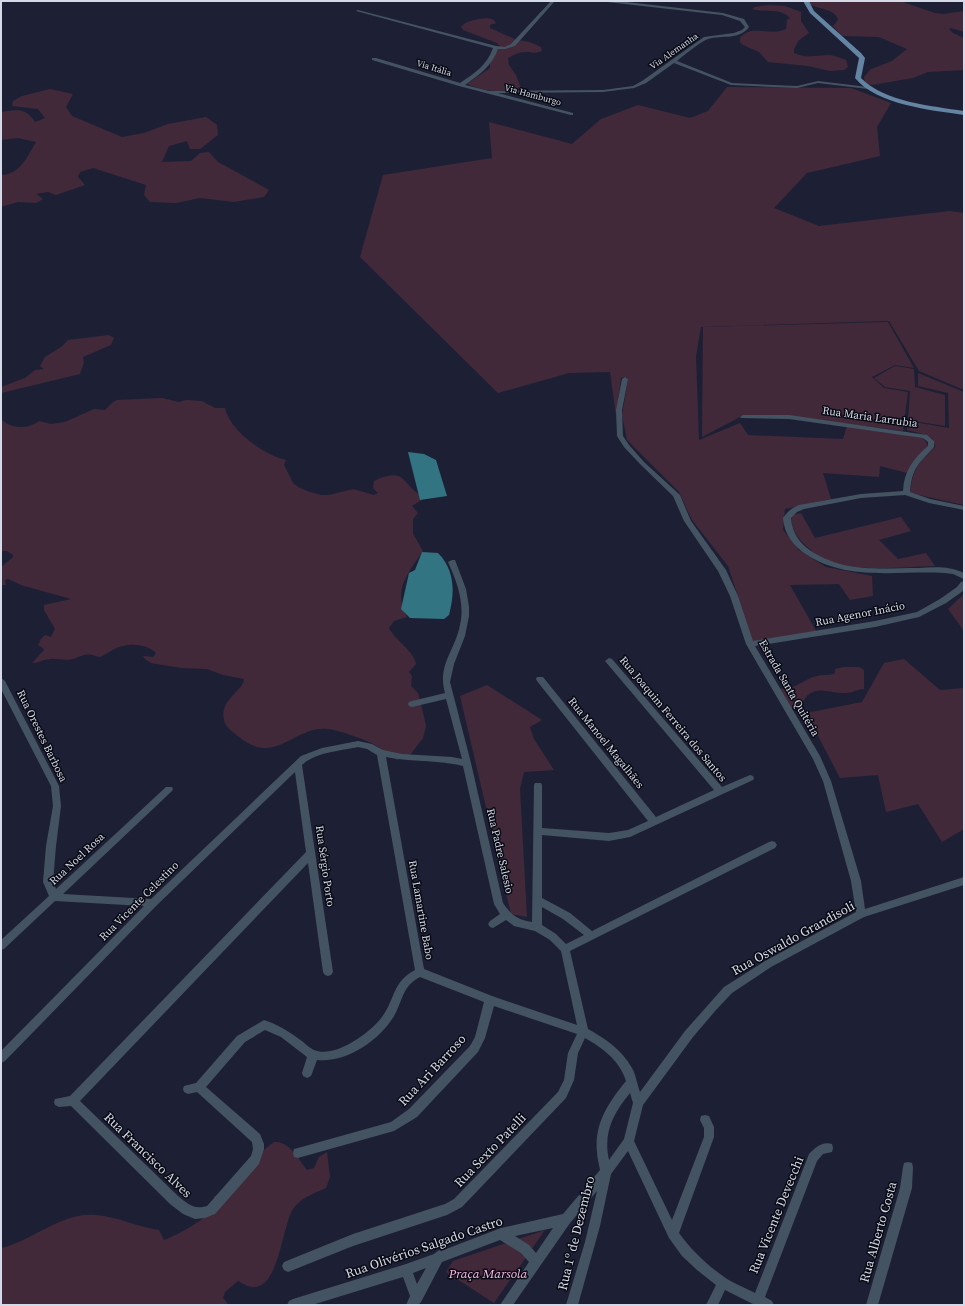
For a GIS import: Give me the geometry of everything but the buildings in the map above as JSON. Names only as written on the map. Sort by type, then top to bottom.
[{"type":"main road","points":[[806,1],[812,12],[862,58],[858,78],[868,88],[910,103],[964,113]]},
{"type":"street","points":[[358,11],[496,47],[505,48],[513,45],[553,1]]},
{"type":"street","name":"Via Alemanha","points":[[490,92],[603,91],[634,87],[644,82],[706,38],[744,31],[747,27],[746,24],[735,17],[723,14],[607,1]]},
{"type":"street","points":[[461,85],[486,68],[491,61],[496,47]]},
{"type":"street","name":"Via Itália","points":[[374,59],[461,85],[490,92]]},
{"type":"street","points":[[673,61],[730,84],[797,87],[824,82],[868,88]]},
{"type":"street","name":"Via Hamburgo","points":[[490,92],[571,114]]},
{"type":"street","name":"Estrada Santa Quitéria","points":[[625,379],[619,410],[620,436],[626,446],[642,463],[676,495],[688,521],[722,570],[734,596],[750,644],[817,758],[827,781],[856,881],[860,914]]},
{"type":"street","name":"Rua Maria Larrubia","points":[[743,417],[789,417],[925,436],[931,441],[931,447],[918,459],[910,471],[906,493]]},
{"type":"street","points":[[964,508],[930,501],[906,493],[861,496],[802,507],[789,514],[786,518],[787,526],[792,536],[800,546],[826,564],[864,571],[939,570],[955,572],[964,576]]},
{"type":"street","points":[[412,704],[449,695],[446,682],[447,670],[462,634],[466,612],[462,584],[452,562]]},
{"type":"street","name":"Rua Agenor Inácio","points":[[750,644],[875,624],[919,614],[943,602],[964,584]]},
{"type":"street","name":"Rua Joaquim Ferreira dos Santos","points":[[609,661],[720,791]]},
{"type":"street","name":"Rua Manoel Magalhães","points":[[540,679],[654,821]]},
{"type":"street","name":"Rua Orestes Barbosa","points":[[1,681],[55,786],[57,806],[51,846],[48,882],[54,897]]},
{"type":"street","name":"Rua Padre Salesio","points":[[449,695],[467,763],[499,904],[506,915]]},
{"type":"street","name":"Rua Vicente Celestino","points":[[1,1058],[153,904],[304,758],[322,750],[358,744],[369,746],[381,753],[402,757],[452,760],[467,763]]},
{"type":"street","name":"Rua Lamartine Babo","points":[[381,753],[420,972],[490,1000],[583,1032]]},
{"type":"street","name":"Rua Sérgio Porto","points":[[298,764],[328,972]]},
{"type":"street","points":[[538,831],[609,837],[630,833],[750,778]]},
{"type":"street","points":[[537,927],[538,786]]},
{"type":"street","name":"Rua Noel Rosa","points":[[1,946],[169,790]]},
{"type":"street","points":[[565,949],[772,845]]},
{"type":"street","points":[[59,1102],[73,1101],[311,853]]},
{"type":"street","name":"Rua Oswaldo Grandisoli","points":[[638,1103],[688,1034],[728,990],[768,964],[860,914],[964,881]]},
{"type":"street","points":[[54,897],[153,904]]},
{"type":"street","points":[[538,901],[552,907],[580,925],[591,936]]},
{"type":"street","points":[[493,924],[506,915],[517,923],[537,927],[553,937],[565,949],[583,1032],[603,1043],[615,1053],[628,1072],[638,1103]]},
{"type":"street","points":[[307,1073],[313,1055],[329,1055],[347,1050],[366,1039],[380,1026],[391,1012],[399,989],[404,982],[420,972]]},
{"type":"street","name":"Rua Ari Barroso","points":[[298,1153],[394,1126],[413,1113],[474,1049],[480,1038],[490,1000]]},
{"type":"street","name":"Rua Francisco Alves","points":[[73,1101],[174,1200],[194,1214],[202,1214],[211,1210],[255,1160],[259,1153],[260,1144],[256,1138],[193,1088],[241,1039],[264,1025],[273,1027],[313,1055]]},
{"type":"street","name":"Rua Sexto Patelli","points":[[288,1266],[353,1240],[447,1209],[458,1203],[562,1095],[569,1080],[573,1053],[583,1032]]},
{"type":"street","points":[[506,1305],[566,1219],[606,1172],[602,1153],[601,1135],[604,1122],[614,1104],[631,1083]]},
{"type":"street","name":"Rua 1º de Dezembro","points":[[572,1305],[594,1230],[606,1172],[629,1141],[638,1103]]},
{"type":"street","points":[[673,1234],[709,1137],[709,1127],[705,1120]]},
{"type":"street","points":[[629,1141],[673,1234],[686,1252],[701,1266],[723,1282],[763,1302]]},
{"type":"street","name":"Rua Vicente Devecchi","points":[[763,1302],[813,1158],[820,1150],[828,1148]]},
{"type":"street","name":"Rua Alberto Costa","points":[[872,1305],[906,1188],[908,1167]]},
{"type":"street","name":"Rua Olivérios Salgado Castro","points":[[293,1305],[406,1270],[439,1256],[501,1234],[566,1219]]},
{"type":"street","points":[[501,1234],[524,1249],[536,1262]]},
{"type":"street","points":[[415,1301],[439,1256]]},
{"type":"street","points":[[406,1270],[415,1301]]},
{"type":"street","points":[[712,1305],[723,1282]]},
{"type":"green space","points":[[807,1],[900,1],[935,13],[943,14],[964,11],[964,32],[951,28],[949,29],[953,33],[964,38],[964,70],[928,72],[913,78],[872,85],[865,83],[864,77],[871,69],[892,61],[907,49],[879,37],[844,36],[840,34],[833,26],[838,20],[836,16],[828,10],[814,6]]},
{"type":"green space","points":[[768,5],[785,6],[801,12],[801,21],[809,33],[799,40],[794,49],[794,53],[807,56],[834,56],[846,60],[848,67],[844,70],[830,71],[808,66],[768,62],[759,52],[743,45],[740,42],[740,38],[750,31],[774,32],[786,29],[787,20],[790,18],[786,15],[777,11],[752,9],[755,7]]},
{"type":"green space","points":[[488,18],[494,20],[496,23],[490,25],[490,28],[517,40],[530,42],[541,47],[542,51],[540,52],[525,52],[508,58],[509,65],[516,75],[521,88],[494,91],[481,89],[467,84],[490,68],[490,61],[500,46],[497,43],[463,30],[461,27],[469,21]]},
{"type":"green space","points":[[727,87],[851,88],[891,103],[877,127],[880,156],[807,173],[774,208],[819,226],[950,211],[964,213],[964,390],[919,371],[889,321],[701,327],[696,356],[699,440],[740,423],[748,435],[843,439],[847,426],[923,437],[928,446],[907,473],[880,466],[879,477],[823,473],[831,499],[785,509],[783,530],[799,550],[826,567],[872,576],[873,596],[850,600],[839,584],[790,585],[816,631],[753,642],[728,566],[692,520],[679,492],[627,440],[622,415],[628,379],[626,377],[621,378],[616,416],[610,372],[569,373],[498,393],[360,257],[383,175],[492,158],[489,122],[572,144],[601,119],[638,105],[690,118],[708,111]]},
{"type":"green space","points":[[50,89],[73,94],[66,107],[72,116],[122,137],[144,133],[168,124],[206,117],[217,125],[218,135],[200,149],[190,149],[187,141],[169,146],[162,162],[191,161],[200,153],[209,152],[218,162],[269,190],[264,197],[234,202],[200,198],[176,203],[150,202],[144,195],[146,185],[93,168],[80,172],[78,177],[85,185],[56,195],[48,192],[36,194],[43,199],[36,203],[18,202],[1,207],[1,175],[14,172],[23,164],[36,142],[18,138],[1,140],[1,112],[16,110],[24,112],[28,114],[35,122],[45,118],[38,109],[12,106],[13,101],[22,96]]},
{"type":"green space","points":[[888,322],[914,368],[895,365],[872,377],[884,388],[908,392],[903,431],[786,416],[742,416],[702,437],[703,327]]},
{"type":"green space","points":[[109,335],[114,338],[111,345],[83,357],[84,362],[80,374],[1,393],[1,387],[25,378],[35,370],[44,369],[40,366],[45,357],[61,347],[68,340]]},
{"type":"green space","points":[[895,366],[914,369],[915,387],[945,395],[945,426],[908,420],[910,391],[885,387],[874,378]]},
{"type":"green space","points":[[918,373],[964,392],[964,505],[910,493],[917,467],[935,447],[933,439],[923,434],[907,430],[908,421],[949,428],[948,393],[918,386]]},
{"type":"green space","points":[[162,398],[179,402],[186,400],[202,401],[215,408],[225,408],[228,417],[249,441],[268,453],[286,460],[284,465],[293,483],[307,491],[321,495],[329,495],[353,489],[374,495],[378,493],[373,488],[374,481],[393,475],[398,476],[425,498],[412,506],[418,513],[413,519],[413,534],[423,551],[407,575],[402,590],[401,599],[407,617],[394,621],[389,628],[412,654],[416,664],[409,672],[412,676],[411,686],[418,693],[426,726],[423,738],[410,755],[397,760],[367,741],[346,733],[328,729],[316,729],[274,747],[263,748],[251,745],[226,725],[223,713],[228,701],[243,683],[244,679],[223,675],[207,669],[181,668],[151,663],[143,656],[153,657],[156,653],[153,650],[141,645],[127,645],[120,647],[100,657],[86,655],[70,660],[48,659],[32,663],[44,650],[38,645],[41,639],[45,635],[51,637],[55,629],[44,610],[44,605],[71,599],[21,585],[8,579],[5,580],[6,585],[1,585],[1,567],[13,557],[13,555],[7,551],[1,551],[1,420],[9,425],[17,427],[29,426],[39,421],[51,424],[65,422],[94,409],[105,410],[117,400]]},
{"type":"green space","points":[[801,513],[815,538],[901,517],[911,531],[879,540],[898,559],[926,553],[935,566],[864,568],[850,567],[826,561],[816,555],[795,533],[792,526],[792,515]]},
{"type":"green space","points":[[964,594],[964,631],[948,609]]},
{"type":"green space","points":[[904,659],[940,690],[964,688],[964,829],[942,842],[918,804],[886,812],[878,775],[840,778],[806,713],[862,702],[884,663]]},
{"type":"green space","points":[[844,667],[859,667],[864,670],[864,689],[846,693],[822,690],[813,692],[807,696],[795,710],[790,707],[778,688],[783,689],[793,687],[819,675],[833,674],[835,673],[835,669]]},
{"type":"green space","points":[[487,685],[542,720],[530,727],[534,739],[554,770],[524,772],[520,789],[527,917],[511,914],[460,696]]},
{"type":"green space","points":[[274,1142],[285,1144],[297,1156],[307,1170],[314,1168],[319,1157],[327,1152],[330,1177],[326,1188],[304,1199],[293,1209],[289,1217],[274,1268],[268,1278],[261,1285],[252,1287],[238,1281],[225,1292],[223,1298],[229,1305],[1,1305],[1,1248],[72,1217],[84,1215],[104,1216],[159,1230],[164,1240],[184,1230],[205,1216],[213,1206],[214,1197],[243,1177],[265,1149]]},
{"type":"green space","name":"Praça Marsola","points":[[545,1230],[494,1303],[446,1272],[453,1261]]},
{"type":"shaded area","points":[[408,452],[424,454],[436,460],[447,496],[420,500]]},
{"type":"shaded area","points":[[422,552],[438,553],[444,560],[451,574],[453,590],[451,607],[449,615],[444,619],[410,618],[401,609],[409,573],[415,570]]}]
